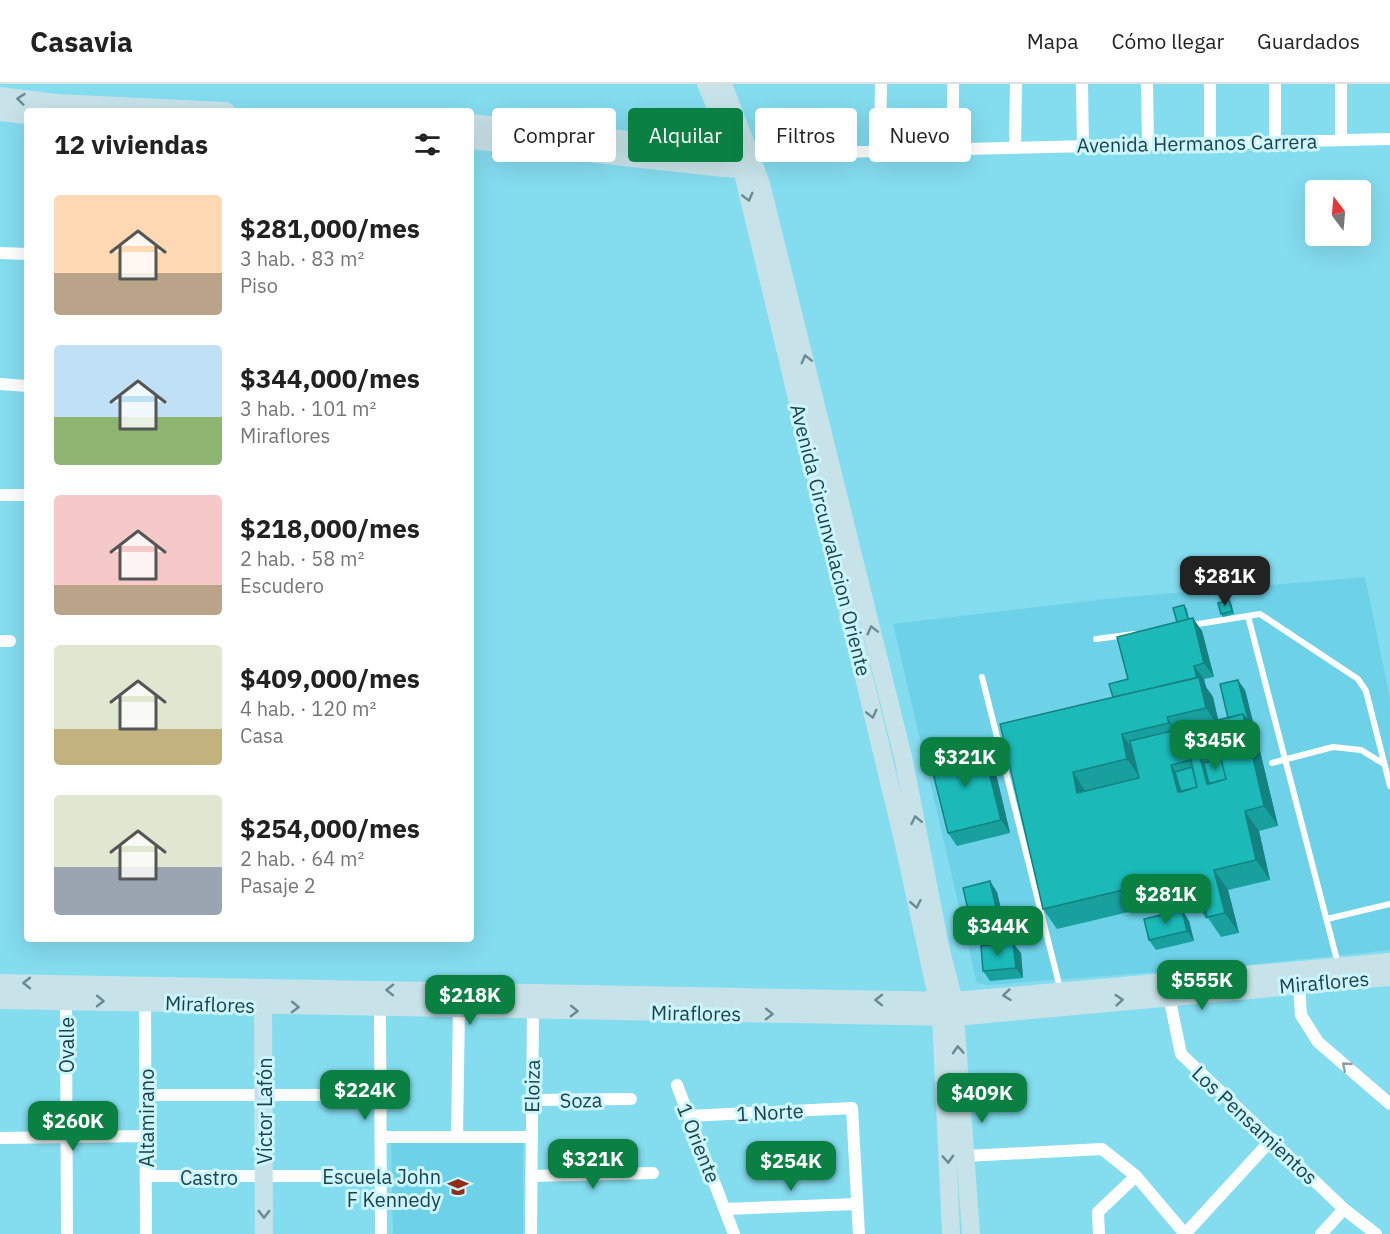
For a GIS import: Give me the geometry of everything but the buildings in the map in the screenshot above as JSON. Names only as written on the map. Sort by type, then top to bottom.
[{"type":"main road","points":[[706,84],[715,108]]},
{"type":"main road","name":"Avenida Circunvalacion Oriente","points":[[723,84],[747,162],[779,250],[879,656],[908,782],[941,951],[947,1009]]},
{"type":"main road","points":[[0,96],[56,103],[162,108]]},
{"type":"main road","points":[[0,112],[24,115]]},
{"type":"main road","name":"Avenida Hermanos Carrera","points":[[474,123],[628,140]]},
{"type":"main road","name":"Avenida Hermanos Carrera","points":[[474,140],[747,162]]},
{"type":"main road","name":"Avenida Hermanos Carrera","points":[[743,159],[747,162]]},
{"type":"main road","name":"Miraflores","points":[[1060,998],[1169,996],[1299,985],[1390,962]]},
{"type":"main road","name":"Miraflores","points":[[0,1000],[533,1010],[947,1009],[1339,974],[1390,976]]},
{"type":"main road","name":"Miraflores","points":[[0,983],[263,987],[947,1009]]},
{"type":"main road","name":"Víctor Lafón","points":[[263,987],[264,1234]]},
{"type":"main road","points":[[947,1009],[966,1156],[971,1234]]},
{"type":"main road","points":[[947,1009],[951,1234]]},
{"type":"street","points":[[881,84],[881,108]]},
{"type":"street","points":[[953,84],[953,108]]},
{"type":"street","points":[[1015,147],[1016,84]]},
{"type":"street","points":[[1082,84],[1083,146]]},
{"type":"street","points":[[1147,84],[1148,144]]},
{"type":"street","points":[[1210,84],[1210,143]]},
{"type":"street","points":[[1275,84],[1275,142]]},
{"type":"street","points":[[1341,84],[1341,140]]},
{"type":"street","name":"Avenida Hermanos Carrera","points":[[971,148],[1390,139]]},
{"type":"street","name":"Avenida Hermanos Carrera","points":[[747,162],[869,151]]},
{"type":"street","points":[[0,253],[24,254]]},
{"type":"street","points":[[0,384],[24,386]]},
{"type":"street","points":[[0,495],[24,495]]},
{"type":"street","points":[[1299,985],[1301,1016],[1318,1042],[1390,1104]]},
{"type":"street","name":"Los Pensamientos","points":[[1169,996],[1180,1054],[1344,1209],[1376,1234]]},
{"type":"street","name":"Ovalle","points":[[66,1001],[67,1234]]},
{"type":"street","name":"Altamirano","points":[[145,1002],[146,1234]]},
{"type":"street","points":[[380,1008],[381,1234]]},
{"type":"street","points":[[457,1136],[459,1008]]},
{"type":"street","name":"Eloiza","points":[[531,1234],[533,1010]]},
{"type":"street","name":"1 Oriente","points":[[676,1085],[734,1234]]},
{"type":"street","points":[[146,1095],[380,1095]]},
{"type":"street","name":"Soza","points":[[532,1100],[631,1099]]},
{"type":"street","name":"1 Norte","points":[[688,1116],[852,1108],[857,1204]]},
{"type":"street","points":[[0,1138],[146,1136]]},
{"type":"street","points":[[380,1137],[531,1137]]},
{"type":"street","points":[[966,1156],[1102,1149],[1136,1176],[1185,1234],[1272,1139]]},
{"type":"street","points":[[532,1176],[654,1173]]},
{"type":"street","name":"Castro","points":[[146,1176],[381,1176]]},
{"type":"street","points":[[1100,1234],[1098,1212],[1136,1176]]},
{"type":"street","points":[[725,1209],[857,1204],[859,1234]]},
{"type":"street","points":[[1321,1234],[1344,1209]]},
{"type":"lane","points":[[1182,627],[1260,614],[1358,679],[1366,691],[1390,786]]},
{"type":"lane","points":[[1248,616],[1327,919],[1339,974]]},
{"type":"lane","points":[[1096,639],[1139,633]]},
{"type":"lane","points":[[982,677],[1060,998]]},
{"type":"lane","points":[[1272,763],[1333,747],[1361,750],[1385,765]]},
{"type":"lane","points":[[1327,919],[1390,904]]},
{"type":"shaded area","points":[[1365,577],[1390,698],[1390,950],[1247,965],[988,985],[977,983],[893,624],[1114,598]]},
{"type":"shaded area","name":"Escuela John F Kennedy","points":[[391,1139],[523,1141],[523,1234],[393,1234]]},
{"type":"place","name":"Escuela John F Kennedy","points":[[458,1187]]}]
